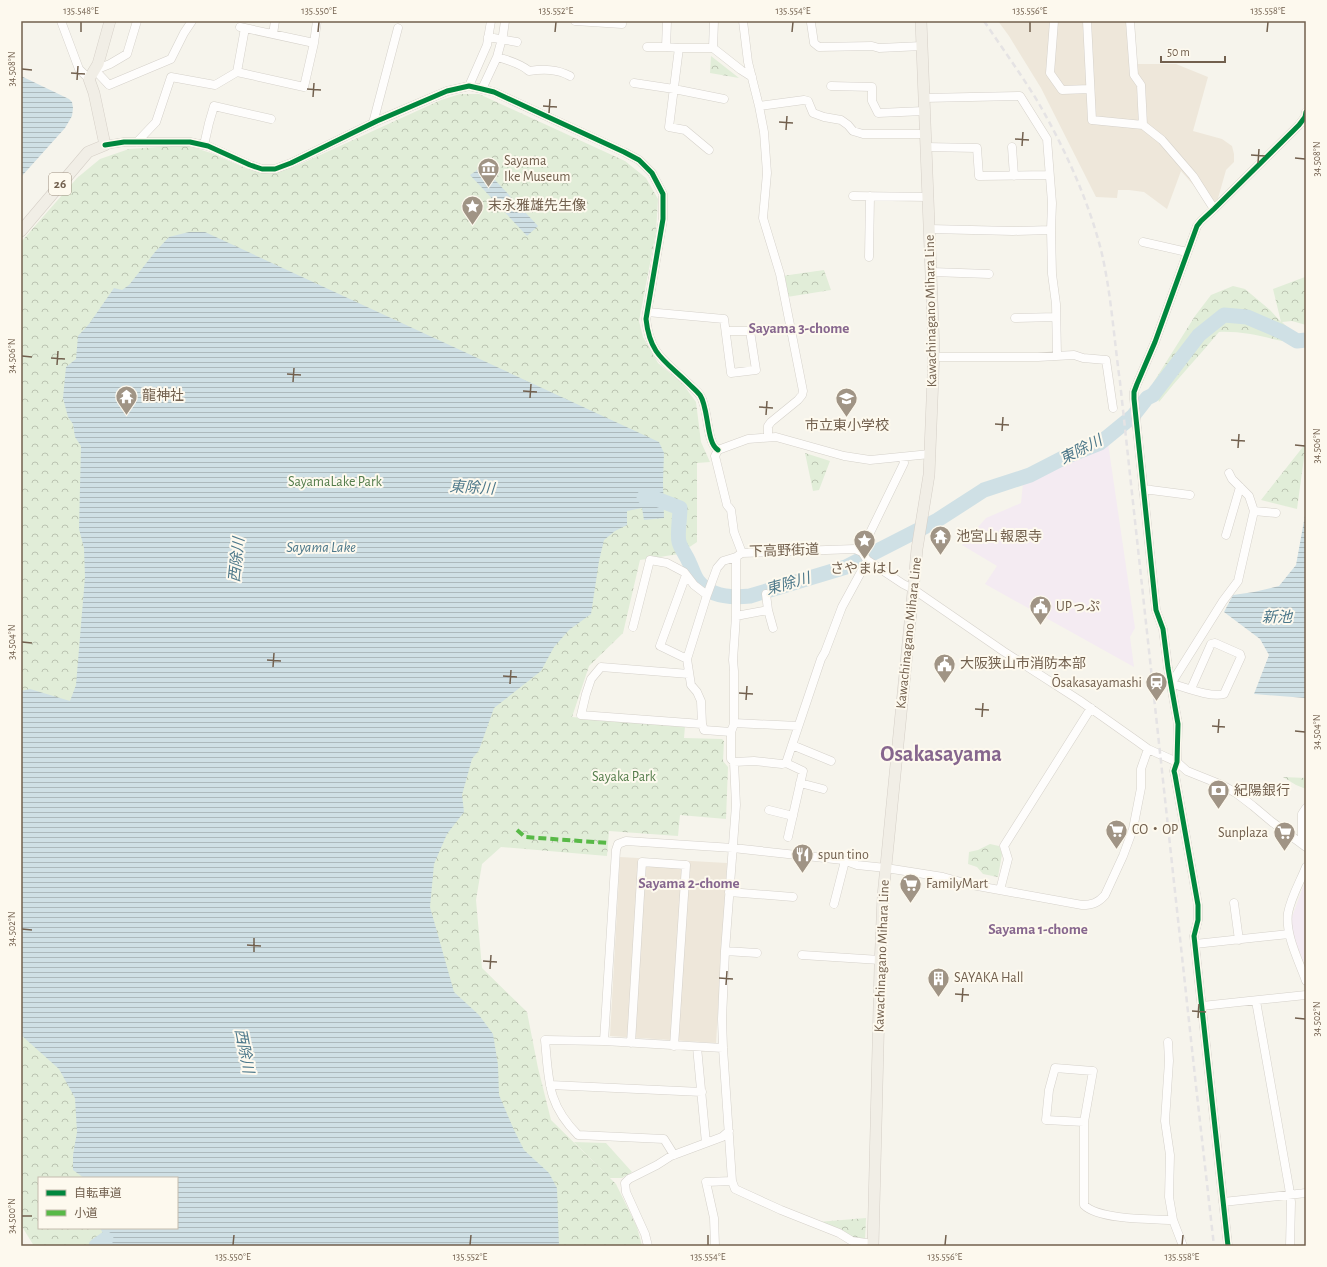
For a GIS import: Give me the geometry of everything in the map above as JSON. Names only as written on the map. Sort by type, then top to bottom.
[{"type":"main road","points":[[105,145],[94,93],[92,75],[110,21]]},
{"type":"main road","name":"Kawachinagano Mihara Line","points":[[873,1245],[880,960],[886,868],[913,589],[929,475],[934,357],[932,272],[921,21]]},
{"type":"main road","name":"26","points":[[21,230],[88,152],[105,145]]},
{"type":"street","points":[[61,21],[80,69],[110,85],[171,58],[192,21]]},
{"type":"street","points":[[92,75],[127,54],[137,21]]},
{"type":"street","points":[[273,34],[275,21]]},
{"type":"street","points":[[137,142],[156,122],[171,77],[215,85],[237,72],[304,87],[314,43],[316,21]]},
{"type":"street","points":[[469,86],[487,45],[491,21]]},
{"type":"street","points":[[482,89],[497,57],[505,21]]},
{"type":"street","points":[[575,21],[622,24]]},
{"type":"street","points":[[666,47],[667,21]]},
{"type":"street","points":[[713,48],[714,21]]},
{"type":"street","points":[[743,21],[748,62],[760,106],[764,132],[767,173],[763,218],[780,274],[803,391],[802,396],[798,400],[771,422],[768,426],[768,437]]},
{"type":"street","points":[[1054,21],[1050,73],[1062,90],[1090,89]]},
{"type":"street","points":[[1087,21],[1092,120],[1143,125],[1162,140],[1193,176],[1214,209]]},
{"type":"street","points":[[1130,21],[1134,75],[1141,85],[1143,125]]},
{"type":"street","points":[[811,23],[814,43],[819,48],[922,46]]},
{"type":"street","points":[[237,72],[243,27],[314,43]]},
{"type":"street","points":[[373,123],[398,28]]},
{"type":"street","points":[[488,37],[517,42]]},
{"type":"street","points":[[647,47],[713,48],[752,77]]},
{"type":"street","points":[[679,48],[669,127],[685,130],[708,150]]},
{"type":"street","points":[[497,57],[508,60],[526,68],[529,71],[552,70],[570,76]]},
{"type":"street","points":[[634,83],[724,99]]},
{"type":"street","points":[[105,145],[124,142],[190,142],[204,145],[262,169],[275,169],[291,163],[373,123],[447,91],[469,86],[494,92],[624,152],[639,160],[652,173],[663,194],[663,219],[647,312],[647,331],[657,354],[700,395],[706,410],[712,443],[715,448],[718,450],[748,439],[768,437],[785,439],[844,456],[870,460],[930,454]]},
{"type":"street","points":[[831,86],[872,87],[872,101],[878,113],[924,111]]},
{"type":"street","points":[[924,98],[1020,96],[1047,139],[1052,203],[1050,230],[1057,356]]},
{"type":"street","points":[[760,106],[804,100],[808,101],[813,113],[824,117],[841,120],[853,131],[862,134],[926,134]]},
{"type":"street","points":[[204,145],[214,106],[271,119]]},
{"type":"street","points":[[1228,1246],[1194,936],[1198,920],[1198,905],[1174,775],[1177,762],[1178,724],[1170,682],[1163,629],[1156,610],[1134,404],[1134,392],[1155,342],[1197,226],[1299,125],[1305,117],[1306,112]]},
{"type":"street","points":[[926,147],[977,148],[979,176],[1049,175]]},
{"type":"street","points":[[1012,147],[1014,176]]},
{"type":"street","points":[[853,196],[929,197]]},
{"type":"street","points":[[869,257],[870,196]]},
{"type":"street","points":[[930,229],[1013,231],[1050,230]]},
{"type":"street","points":[[1143,242],[1187,252]]},
{"type":"street","points":[[932,272],[990,274]]},
{"type":"street","points":[[647,312],[724,319],[731,373],[756,370],[750,332],[726,331]]},
{"type":"street","points":[[1015,318],[1056,317]]},
{"type":"street","points":[[934,357],[1074,355],[1083,358],[1106,360],[1113,408]]},
{"type":"street","name":"下高野街道","points":[[718,450],[715,456],[727,505],[731,510],[739,555],[855,549],[865,557]]},
{"type":"street","points":[[786,763],[821,659],[865,557],[865,543],[904,462],[903,457]]},
{"type":"street","points":[[1170,682],[1174,679],[1223,601],[1238,581],[1254,510],[1249,496],[1232,479],[1229,473]]},
{"type":"street","points":[[1226,535],[1240,488]]},
{"type":"street","points":[[1143,489],[1190,495]]},
{"type":"street","points":[[1254,510],[1276,514]]},
{"type":"street","points":[[731,732],[704,730],[702,724],[701,701],[697,692],[691,685],[687,659],[717,568],[723,561],[739,555],[733,660],[734,722],[731,732],[731,759],[734,762],[736,805],[725,951],[722,1018],[732,1181],[735,1189],[781,1210],[832,1230],[852,1240],[873,1245]]},
{"type":"street","points":[[865,557],[1003,651],[1091,708],[1148,749],[1177,762],[1187,771],[1222,785],[1236,793],[1304,846]]},
{"type":"street","points":[[633,627],[650,560],[667,563],[684,572],[694,585],[709,591]]},
{"type":"street","points":[[686,575],[660,646],[687,659]]},
{"type":"street","points":[[766,594],[768,610],[773,628]]},
{"type":"street","points":[[736,616],[768,610]]},
{"type":"street","points":[[1170,682],[1191,689],[1200,692],[1220,695],[1224,694],[1241,657],[1240,654],[1215,643],[1211,644],[1191,689]]},
{"type":"street","points":[[689,674],[601,667],[591,679],[581,715],[702,724]]},
{"type":"street","points":[[1000,890],[1008,859],[1004,846],[1091,708]]},
{"type":"street","points":[[734,722],[798,726]]},
{"type":"street","points":[[792,745],[831,761]]},
{"type":"street","points":[[604,1041],[616,850],[618,844],[626,841],[733,848],[845,861],[857,865],[943,877],[972,885],[1089,905],[1100,900],[1110,885],[1123,856],[1133,829],[1141,788],[1142,769],[1148,749]]},
{"type":"street","points":[[734,762],[754,761],[782,764],[786,763],[803,771],[788,837]]},
{"type":"street","points":[[800,783],[823,789]]},
{"type":"street","points":[[1304,846],[1302,814],[1306,808]]},
{"type":"street","points":[[769,810],[793,816]]},
{"type":"street","points":[[834,904],[845,861]]},
{"type":"street","points":[[631,1043],[642,862],[686,865],[674,1046]]},
{"type":"street","points":[[1306,867],[1289,912],[1288,922],[1289,934],[1306,981]]},
{"type":"street","points":[[730,892],[793,897]]},
{"type":"street","points":[[1234,903],[1239,940]]},
{"type":"street","points":[[1195,944],[1289,934]]},
{"type":"street","points":[[725,951],[757,953]]},
{"type":"street","points":[[802,955],[880,960]]},
{"type":"street","points":[[1202,1006],[1306,995]]},
{"type":"street","points":[[1256,1001],[1290,1195],[1290,1246]]},
{"type":"street","points":[[674,1155],[664,1139],[578,1135],[568,1125],[555,1105],[550,1085],[545,1040],[604,1041],[723,1048]]},
{"type":"street","points":[[1168,1042],[1169,1061],[1165,1121],[1170,1155],[1169,1197],[1173,1220],[1183,1246]]},
{"type":"street","points":[[697,1047],[706,1143]]},
{"type":"street","points":[[1084,1122],[1046,1120],[1049,1090],[1055,1068],[1093,1071],[1084,1122],[1084,1205],[1088,1209],[1110,1216],[1173,1220]]},
{"type":"street","points":[[550,1085],[702,1092]]},
{"type":"street","points":[[648,1246],[645,1234],[626,1192],[625,1183],[629,1178],[674,1155],[722,1137],[729,1131]]},
{"type":"street","points":[[715,1246],[714,1218],[706,1182],[732,1181]]},
{"type":"street","points":[[1223,1202],[1306,1193]]},
{"type":"shaded area","points":[[998,21],[1134,21],[1137,64],[1176,64],[1208,77],[1193,131],[1222,139],[1232,146],[1234,154],[1234,162],[1226,170],[1217,202],[1209,207],[1196,188],[1181,171],[1167,209],[1144,192],[1118,190],[1117,198],[1096,197],[1041,88]]},
{"type":"shaded area","points":[[1108,443],[1135,628],[1130,637],[1134,667],[985,584],[997,566],[962,545],[986,518],[1021,503],[1023,483],[1030,482]]},
{"type":"shaded area","points":[[620,857],[727,863],[716,1043],[610,1036]]},
{"type":"shaded area","points":[[1306,879],[1306,961],[1303,961],[1293,937],[1291,925],[1292,917]]},
{"type":"green space","points":[[711,56],[739,78],[710,73]]},
{"type":"green space","name":"Sayama Lake","points":[[460,94],[479,94],[625,161],[646,178],[658,199],[656,232],[639,321],[643,337],[658,363],[682,383],[696,402],[701,442],[710,462],[697,463],[697,542],[679,554],[640,560],[623,633],[589,666],[572,717],[685,726],[684,738],[722,739],[724,741],[723,761],[728,767],[726,819],[680,815],[678,836],[609,831],[607,856],[501,847],[482,864],[476,900],[482,968],[527,1012],[538,1068],[551,1120],[616,1184],[637,1227],[642,1246],[34,1246],[21,1225],[21,242],[77,178],[100,159],[129,149],[186,145],[211,153],[250,170],[271,174],[296,166],[441,100]]},
{"type":"green space","points":[[824,270],[831,290],[787,297],[782,276]]},
{"type":"green space","points":[[1305,277],[1306,325],[1292,321],[1282,322],[1290,330],[1282,341],[1243,333],[1219,332],[1159,402],[1153,383],[1195,316],[1211,295],[1233,286],[1245,289],[1270,310],[1281,322],[1273,289]]},
{"type":"green space","points":[[1306,443],[1297,509],[1261,500]]},
{"type":"green space","points":[[805,453],[830,461],[819,490],[813,491]]},
{"type":"green space","points":[[1283,777],[1306,778],[1306,789],[1296,785]]},
{"type":"green space","points":[[990,844],[999,846],[1002,854],[998,877],[983,874],[977,867],[968,864],[969,852],[978,850]]},
{"type":"green space","points":[[574,1142],[606,1143],[632,1172],[622,1178],[610,1178]]},
{"type":"green space","points":[[866,1218],[865,1241],[854,1239],[818,1222]]},
{"type":"water","points":[[21,76],[69,99],[72,102],[73,108],[72,116],[65,128],[21,177]]},
{"type":"water","points":[[481,165],[538,226],[527,236],[470,175]]},
{"type":"water","name":"Sayama Lake","points":[[189,232],[205,232],[659,442],[664,453],[664,518],[644,520],[642,508],[627,511],[627,525],[615,531],[604,540],[599,561],[591,614],[569,630],[554,647],[541,671],[494,708],[479,750],[472,759],[462,795],[464,812],[447,834],[434,864],[430,907],[454,992],[479,1015],[493,1034],[498,1065],[499,1095],[524,1150],[549,1173],[557,1188],[559,1246],[110,1246],[101,1229],[178,1229],[178,1177],[83,1177],[73,1170],[73,1155],[77,1132],[75,1098],[59,1069],[21,1035],[21,691],[30,689],[70,701],[76,685],[85,577],[84,548],[79,529],[81,446],[75,437],[73,424],[68,417],[63,398],[66,367],[76,359],[78,336],[89,324],[114,288],[122,290],[129,285],[169,237]]},
{"type":"water","name":"新池","points":[[1306,510],[1306,698],[1254,694],[1269,655],[1260,639],[1224,612],[1233,595],[1279,586],[1296,565]]},
{"type":"waterway","name":"東除川","points":[[644,497],[654,498],[680,508],[678,539],[695,577],[703,586],[722,595],[736,597],[750,596],[846,567],[936,521],[984,490],[1030,475],[1065,457],[1100,443],[1133,416],[1147,398],[1153,395],[1199,335],[1224,315],[1247,317],[1282,332],[1297,341],[1306,340]]},
{"type":"waterway","points":[[96,1246],[106,1239]]},
{"type":"railway","points":[[984,21],[1032,92],[1057,137],[1082,193],[1096,231],[1101,250],[1110,298],[1120,382],[1214,1246]]},
{"type":"marked path","points":[[517,830],[525,837],[608,843]]},
{"type":"cycle path","points":[[105,145],[124,142],[190,142],[208,146],[262,169],[275,169],[291,163],[377,121],[447,91],[469,86],[494,92],[624,152],[639,160],[652,173],[663,194],[663,219],[646,319],[651,342],[660,357],[700,395],[705,408],[711,440],[718,450]]},
{"type":"cycle path","points":[[1228,1246],[1194,936],[1198,920],[1198,905],[1174,771],[1177,762],[1178,724],[1163,629],[1156,610],[1134,392],[1155,342],[1197,226],[1299,125],[1305,117],[1306,112]]},
{"type":"place","name":"Sayama Ike Museum","points":[[488,188]]},
{"type":"place","name":"末永雅雄先生像","points":[[472,226]]},
{"type":"place","name":"龍神社","points":[[127,416]]},
{"type":"place","name":"市立東小学校","points":[[847,418]]},
{"type":"place","name":"池宮山 報恩寺","points":[[940,556]]},
{"type":"place","name":"さやまはし","points":[[865,560]]},
{"type":"place","name":"UPっぷ","points":[[1041,626]]},
{"type":"place","name":"大阪狭山市消防本部","points":[[945,684]]},
{"type":"place","name":"Ōsakasayamashi","points":[[1157,702]]},
{"type":"place","name":"紀陽銀行","points":[[1218,810]]},
{"type":"place","name":"CO・OP","points":[[1117,850]]},
{"type":"place","name":"Sunplaza","points":[[1284,852]]},
{"type":"place","name":"spun tino","points":[[803,874]]},
{"type":"place","name":"FamilyMart","points":[[911,904]]},
{"type":"place","name":"SAYAKA Hall","points":[[938,998]]},
{"type":"district","name":"Sayama 3-chome","points":[[799,328]]},
{"type":"district","name":"Osakasayama","points":[[941,754]]},
{"type":"district","name":"Sayama 2-chome","points":[[689,883]]},
{"type":"district","name":"Sayama 1-chome","points":[[1038,929]]},
{"type":"park label","name":"SayamaLake Park","points":[[335,482]]},
{"type":"park label","name":"Sayaka Park","points":[[624,777]]},
{"type":"water label","name":"西除川","points":[[237,560]]},
{"type":"water label","name":"西除川","points":[[244,1051]]}]
